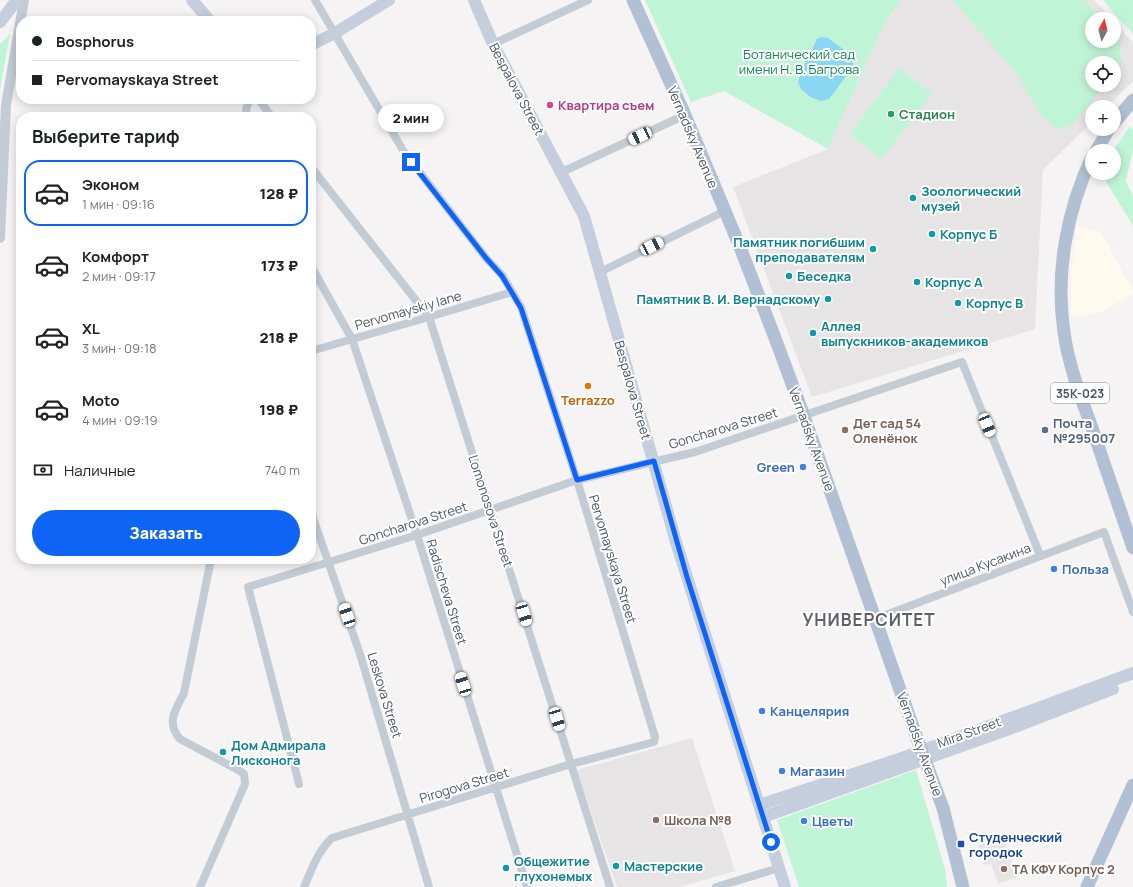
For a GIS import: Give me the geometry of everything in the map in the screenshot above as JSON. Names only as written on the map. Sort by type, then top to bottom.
[{"type":"main road","points":[[0,22],[16,0]]},
{"type":"main road","points":[[192,0],[205,16]]},
{"type":"main road","points":[[316,42],[335,33],[389,0]]},
{"type":"main road","name":"Bespalova Street","points":[[474,0],[525,106],[562,172],[584,216],[633,395],[654,461],[685,570],[785,887]]},
{"type":"main road","name":"Vernadsky Avenue","points":[[633,0],[685,115],[746,262],[804,416],[945,814],[963,887]]},
{"type":"main road","points":[[1121,115],[1133,100]]},
{"type":"main road","name":"35К-023","points":[[1085,173],[1075,197],[1067,232],[1062,296],[1064,332],[1079,391],[1133,548]]},
{"type":"main road","name":"Mira Street","points":[[764,817],[1133,673]]},
{"type":"main road","name":"Mira Street","points":[[759,805],[1016,726],[1133,681]]},
{"type":"main road","points":[[1087,887],[1133,785]]},
{"type":"main road","points":[[1095,887],[1133,801]]},
{"type":"street","points":[[21,16],[24,0]]},
{"type":"street","name":"Pervomayskaya Street","points":[[315,0],[404,152],[486,258],[502,276],[521,308],[577,480],[655,737]]},
{"type":"street","points":[[494,44],[588,0]]},
{"type":"street","points":[[0,238],[3,103],[16,39]]},
{"type":"street","points":[[262,104],[268,112]]},
{"type":"street","points":[[562,172],[685,115]]},
{"type":"street","name":"Lomonosova Street","points":[[316,173],[429,318],[610,887]]},
{"type":"street","points":[[600,272],[725,211]]},
{"type":"street","name":"Radischeva Street","points":[[316,275],[352,339],[417,535],[495,789],[527,887]]},
{"type":"street","name":"Pervomayskiy lane","points":[[316,350],[429,318],[512,292]]},
{"type":"street","name":"Goncharova Street","points":[[299,784],[248,587],[417,535],[577,480],[695,452],[962,362],[1040,555]]},
{"type":"street","name":"Leskova Street","points":[[316,526],[360,654],[430,887]]},
{"type":"street","name":"улица Кусакина","points":[[875,618],[1104,532],[1133,612]]},
{"type":"street","points":[[200,887],[245,784],[244,774],[180,739],[174,732],[174,712],[184,693],[210,564]]},
{"type":"street","name":"Pirogova Street","points":[[304,887],[318,855],[332,838],[495,789],[571,764],[654,742],[655,737]]},
{"type":"street","points":[[716,887],[779,868]]},
{"type":"shaded area","points":[[901,0],[1094,0],[1105,12],[1085,12],[1085,48],[1121,48],[1121,30],[1133,43],[1133,81],[1114,100],[1085,100],[1085,129],[1043,170],[1035,329],[812,397],[733,187],[828,149],[883,26]]},
{"type":"shaded area","points":[[1077,226],[1101,232],[1133,291],[1133,294],[1103,311],[1080,317],[1071,315],[1071,273]]},
{"type":"shaded area","name":"Школа №8","points":[[692,738],[735,871],[680,887],[617,887],[577,770]]},
{"type":"shaded area","points":[[1003,837],[1017,877],[998,884],[991,863],[984,865],[978,846]]},
{"type":"green space","name":"Ботанический сад имени Н. В. Багрова","points":[[645,0],[901,0],[883,26],[828,149],[724,91],[691,102]]},
{"type":"green space","points":[[952,0],[1084,0],[1095,12],[1085,12],[1085,48],[1120,48],[1121,56],[1085,56],[1085,92],[1099,92],[1093,100],[1085,100],[1085,109],[1071,126],[1058,129],[1041,116],[1016,72]]},
{"type":"green space","points":[[1103,0],[1133,0],[1133,34],[1121,20],[1121,12],[1114,12]]},
{"type":"green space","points":[[10,34],[0,89],[0,44]]},
{"type":"green space","name":"Стадион","points":[[899,68],[932,94],[881,159],[850,134]]},
{"type":"green space","points":[[1130,126],[1133,130],[1133,150],[1126,181],[1133,196],[1133,226],[1105,180],[1121,180],[1121,144],[1118,144]]},
{"type":"green space","points":[[916,770],[945,869],[947,887],[799,887],[777,820]]},
{"type":"water","points":[[821,37],[828,38],[854,57],[853,67],[829,99],[821,101],[810,97],[801,89],[798,82],[801,72],[817,39]]},
{"type":"place","name":"Квартира съем","points":[[550,105]]},
{"type":"place","name":"Стадион","points":[[891,114]]},
{"type":"place","name":"Зоологический музей","points":[[913,198]]},
{"type":"place","name":"Корпус Б","points":[[932,234]]},
{"type":"place","name":"Памятник погибшим преподавателям","points":[[873,249]]},
{"type":"place","name":"Беседка","points":[[789,276]]},
{"type":"place","name":"Корпус А","points":[[917,282]]},
{"type":"place","name":"Памятник В. И. Вернадскому","points":[[828,299]]},
{"type":"place","name":"Корпус В","points":[[958,303]]},
{"type":"place","name":"Аллея выпускников-академиков","points":[[813,333]]},
{"type":"place","name":"Terrazzo","points":[[588,386]]},
{"type":"place","name":"Дет сад 54 Оленёнок","points":[[845,430]]},
{"type":"place","name":"Почта №295007","points":[[1045,430]]},
{"type":"place","name":"Green","points":[[803,467]]},
{"type":"place","name":"Польза","points":[[1054,569]]},
{"type":"place","name":"Канцелярия","points":[[762,711]]},
{"type":"place","name":"Дом Адмирала Лисконога","points":[[223,752]]},
{"type":"place","name":"Магазин","points":[[782,771]]},
{"type":"place","name":"Школа №8","points":[[656,820]]},
{"type":"place","name":"Цветы","points":[[804,821]]},
{"type":"place","name":"Студенческий городок","points":[[961,844]]},
{"type":"place","name":"Мастерские","points":[[616,866]]},
{"type":"place","name":"Общежитие глухонемых","points":[[506,868]]},
{"type":"place","name":"ТА КФУ Корпус 2","points":[[1004,869]]},
{"type":"district","name":"УНИВЕРСИТЕТ","points":[[869,619]]},
{"type":"route","points":[[411,162],[486,258],[502,276],[521,308],[577,480],[654,461],[676,542],[771,842]]}]
